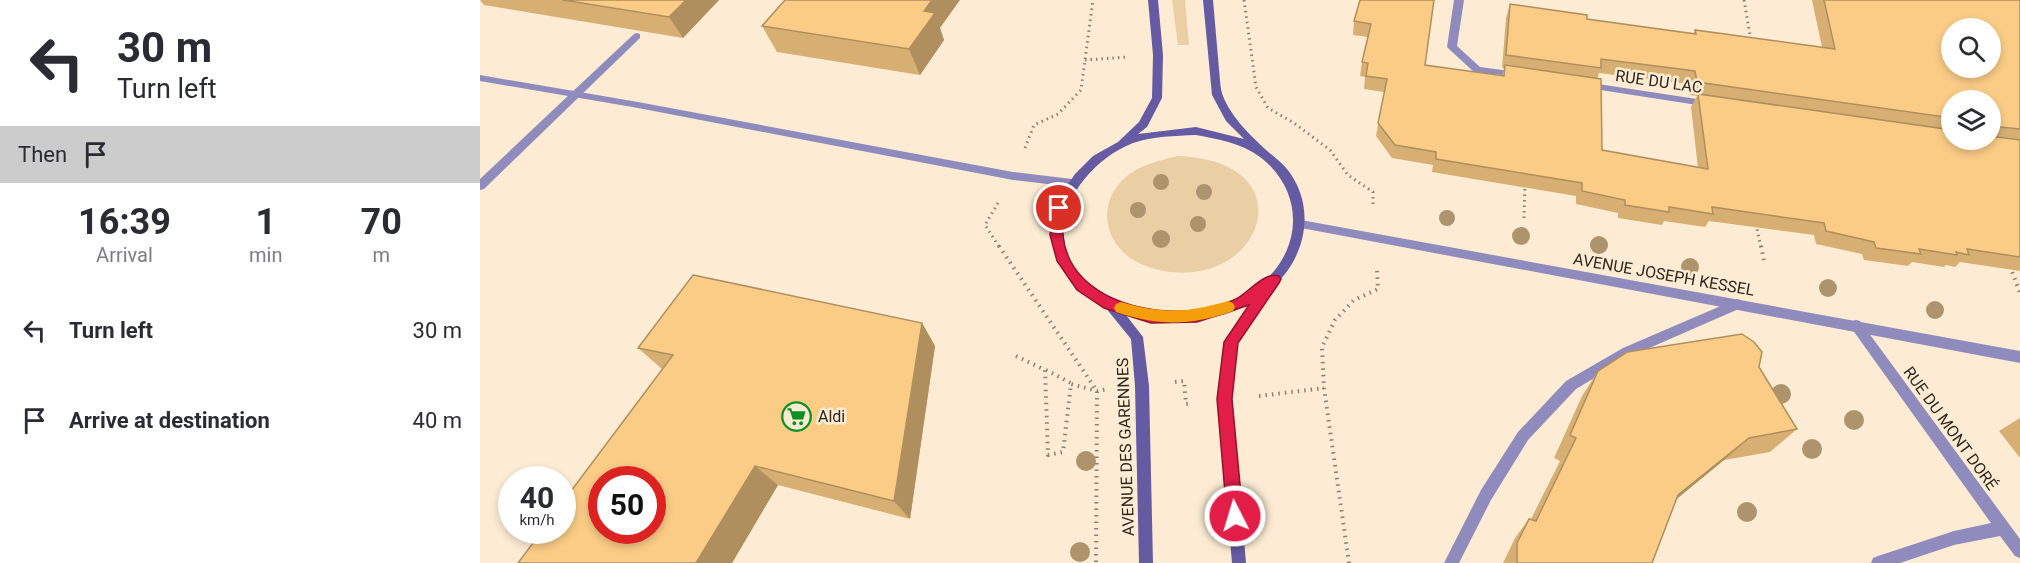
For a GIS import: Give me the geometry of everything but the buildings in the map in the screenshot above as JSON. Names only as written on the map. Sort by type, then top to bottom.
[{"type":"main road","points":[[1153,0],[1158,55],[1157,99],[1143,124],[1122,144],[1093,161],[1072,183],[1059,208],[1056,235],[1064,261],[1082,286],[1109,304],[1151,317],[1197,316],[1240,303],[1274,279]]},
{"type":"main road","points":[[1208,0],[1217,95],[1230,118],[1285,174],[1298,198],[1301,224],[1293,253],[1231,342],[1225,399],[1239,563]]},
{"type":"main road","points":[[1122,144],[1158,133],[1196,131],[1232,138],[1264,154]]},
{"type":"main road","name":"AVENUE DES GARENNES","points":[[1109,304],[1137,337],[1142,386],[1146,563]]},
{"type":"street","points":[[1459,0],[1452,47],[1477,70],[1528,77]]},
{"type":"street","points":[[480,186],[637,36]]},
{"type":"street","points":[[480,78],[574,96],[638,105],[1013,176],[1072,183]]},
{"type":"street","name":"RUE DU LAC","points":[[1574,84],[1724,106]]},
{"type":"street","name":"AVENUE JOSEPH KESSEL","points":[[1301,224],[2020,357]]},
{"type":"street","points":[[1451,563],[1485,495],[1522,436],[1571,385],[1627,352],[1737,304]]},
{"type":"street","name":"RUE DU MONT DORÉ","points":[[1856,325],[2020,551]]},
{"type":"street","points":[[1878,563],[1954,538],[2003,528]]},
{"type":"path","points":[[1085,60],[1092,0]]},
{"type":"path","points":[[1244,0],[1253,68]]},
{"type":"path","points":[[1744,0],[1751,43]]},
{"type":"path","points":[[1524,218],[1526,172]]},
{"type":"path","points":[[1755,215],[1764,261]]},
{"type":"path","points":[[2008,259],[2020,293]]},
{"type":"path","points":[[1016,356],[1071,384],[1097,391],[1096,563]]},
{"type":"path","points":[[1045,370],[1048,455],[1063,452],[1071,384]]},
{"type":"path","points":[[1324,388],[1349,563]]},
{"type":"shaded area","points":[[1172,0],[1185,0],[1189,45],[1178,45]]},
{"type":"shaded area","points":[[1177,156],[1218,163],[1244,178],[1257,199],[1257,222],[1247,244],[1227,261],[1199,271],[1164,271],[1137,262],[1127,256],[1115,242],[1107,220],[1110,198],[1124,179],[1145,166]]},
{"type":"slow traffic","points":[[1121,308],[1151,317],[1197,316],[1228,307]]},
{"type":"place","name":"Aldi","points":[[797,416]]},
{"type":"route","points":[[1059,208],[1056,235],[1064,261],[1082,286],[1109,304],[1151,317],[1197,316],[1240,303],[1274,279],[1231,342],[1225,399],[1235,516]]}]
